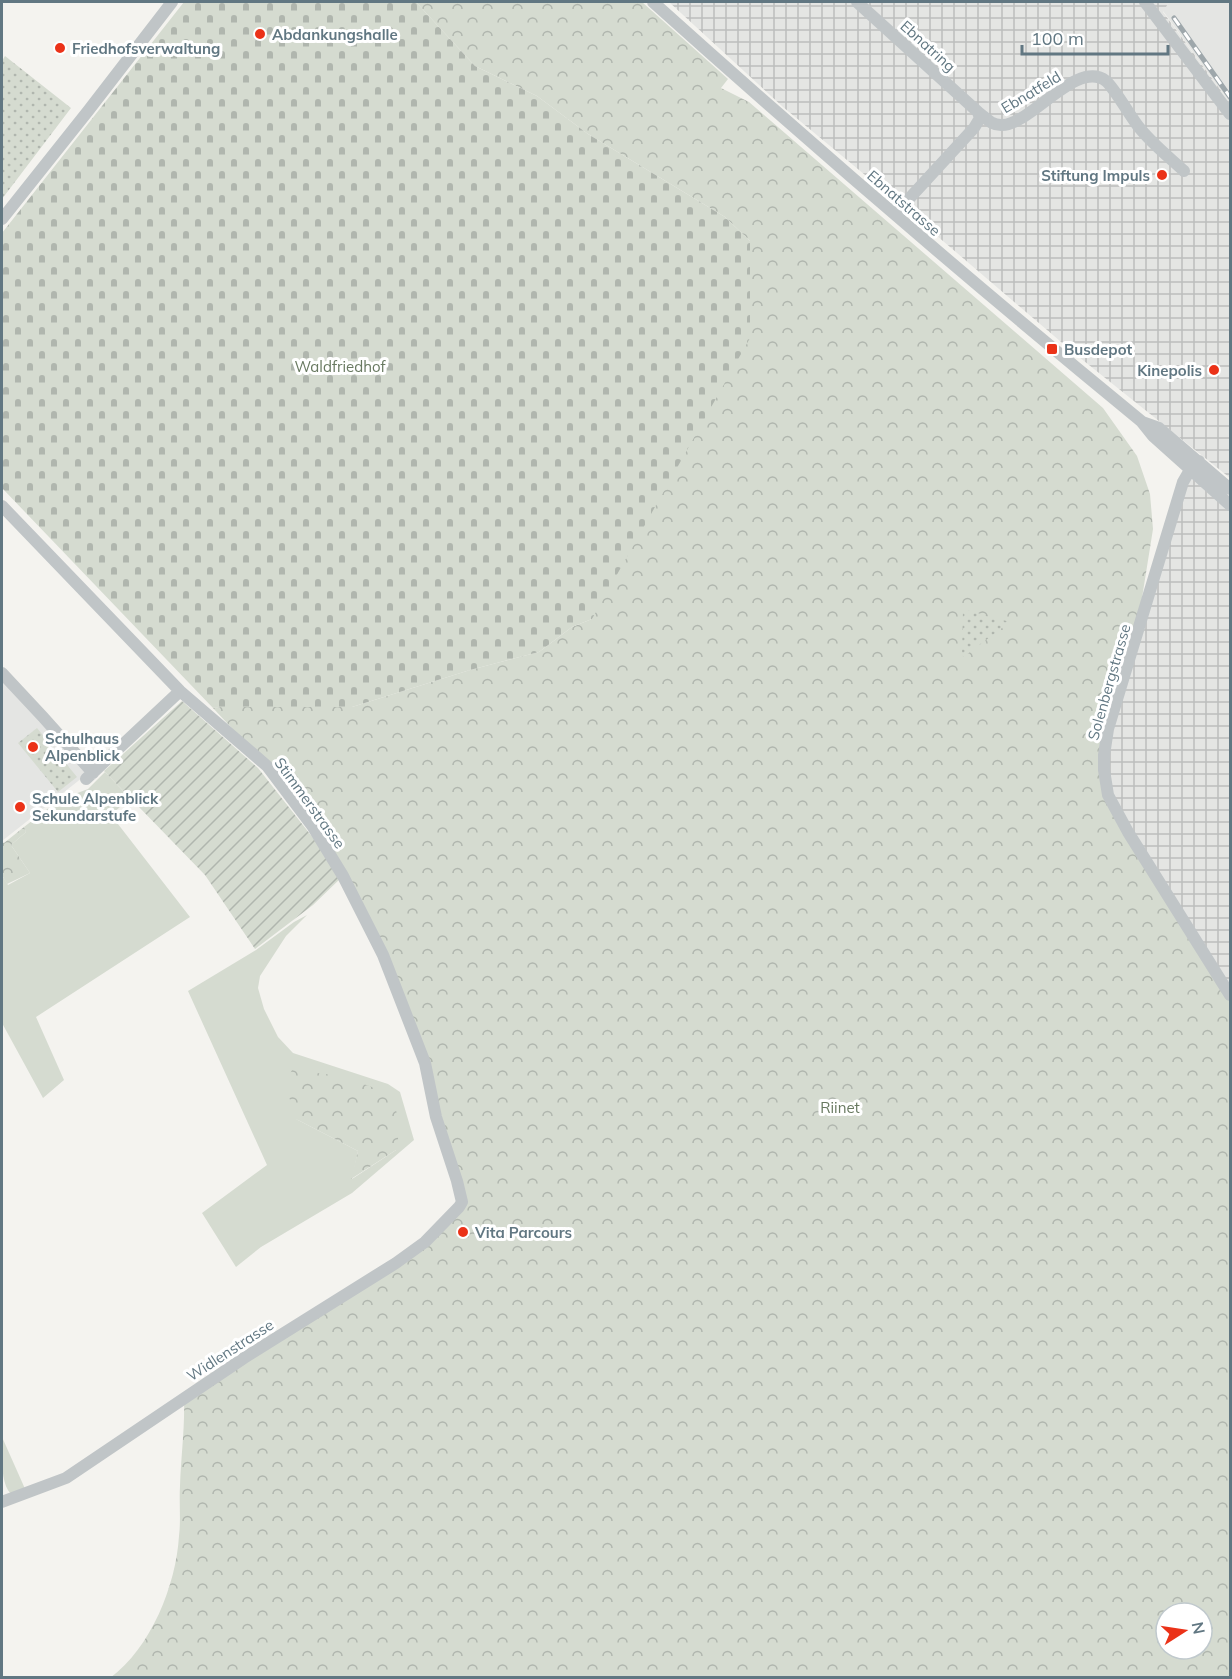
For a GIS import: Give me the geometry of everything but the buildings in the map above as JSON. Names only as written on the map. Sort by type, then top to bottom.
[{"type":"street","points":[[2,219],[172,2]]},
{"type":"street","name":"Ebnatstrasse","points":[[653,2],[895,214],[1141,421],[1153,436],[1230,489]]},
{"type":"street","name":"Ebnatring","points":[[857,2],[993,124]]},
{"type":"street","points":[[1145,2],[1230,114]]},
{"type":"street","name":"Ebnatfeld","points":[[993,124],[1005,125],[1015,122],[1053,95],[1092,76],[1106,81],[1140,129],[1184,171]]},
{"type":"street","points":[[895,214],[974,128],[980,118],[978,112]]},
{"type":"street","name":"Ebnatstrasse","points":[[1194,465],[1230,504]]},
{"type":"street","name":"Solenbergstrasse","points":[[1194,465],[1183,482],[1113,713],[1104,755],[1104,770],[1108,795],[1128,832],[1230,995]]},
{"type":"street","name":"Stimmerstrasse","points":[[2,506],[180,691],[267,766],[313,826],[343,876],[382,955],[425,1063],[436,1117],[462,1202]]},
{"type":"street","points":[[2,674],[43,717],[89,776],[180,691]]},
{"type":"street","name":"Widlenstrasse","points":[[2,1502],[66,1478],[244,1358],[396,1263],[425,1242],[462,1202]]},
{"type":"shaded area","points":[[669,2],[1169,2],[1163,12],[1230,103],[1230,478],[1074,353],[783,107]]},
{"type":"shaded area","points":[[1169,2],[1230,2],[1230,103],[1163,11]]},
{"type":"shaded area","points":[[1193,464],[1230,496],[1230,995],[1112,804],[1104,755]]},
{"type":"shaded area","name":"Schulhaus Alpenblick","points":[[2,678],[87,774],[2,841]]},
{"type":"green space","name":"Waldfriedhof","points":[[184,2],[416,2],[475,66],[537,96],[588,134],[725,217],[750,241],[750,338],[592,619],[572,627],[539,652],[470,670],[352,707],[213,708],[2,488],[2,233]]},
{"type":"green space","name":"Riinet","points":[[416,2],[642,2],[728,79],[721,88],[749,102],[1103,408],[1137,456],[1150,494],[1153,529],[1134,648],[1113,713],[1106,785],[1230,995],[1230,1677],[110,1678],[138,1650],[149,1633],[167,1595],[173,1575],[180,1530],[184,1398],[396,1263],[459,1207],[425,1063],[343,876],[267,766],[213,708],[352,707],[470,670],[539,652],[572,627],[592,619],[749,279],[750,241],[725,217],[588,134],[537,96],[475,66]]},
{"type":"green space","points":[[5,56],[71,108],[2,199],[2,61]]},
{"type":"green space","points":[[963,609],[1010,622],[962,658]]},
{"type":"green space","points":[[182,701],[258,768],[343,876],[313,905],[255,949],[205,875],[104,771]]},
{"type":"green space","points":[[37,728],[77,777],[58,792],[18,743]]},
{"type":"green space","points":[[105,772],[130,798],[111,815],[190,917],[36,1017],[64,1080],[43,1098],[2,1023],[2,875],[8,885],[30,873],[11,845],[26,832],[24,827],[59,800],[88,789]]},
{"type":"green space","points":[[24,827],[26,832],[11,845],[30,873],[7,884],[2,875],[2,842],[4,843]]},
{"type":"green space","points":[[307,915],[286,936],[260,976],[258,988],[264,1009],[278,1037],[293,1053],[388,1084],[400,1092],[414,1140],[352,1193],[261,1247],[236,1267],[202,1213],[267,1165],[188,991],[256,950]],"holes":[[[296,1119],[396,1150],[352,1179],[358,1151]]]},
{"type":"green space","points":[[292,1070],[342,1076],[388,1093],[401,1122],[396,1150],[351,1179],[358,1151],[296,1119],[285,1084]]},
{"type":"green space","points":[[2,1437],[26,1491],[11,1494],[7,1489],[2,1468]]},
{"type":"railway","points":[[1174,18],[1230,97]]},
{"type":"place","name":"Abdankungshalle","points":[[260,34]]},
{"type":"place","name":"Friedhofsverwaltung","points":[[60,48]]},
{"type":"place","name":"Stiftung Impuls","points":[[1162,175]]},
{"type":"place","name":"Busdepot","points":[[1052,349]]},
{"type":"place","name":"Kinepolis","points":[[1214,370]]},
{"type":"place","name":"Schulhaus Alpenblick","points":[[33,747]]},
{"type":"place","name":"Schule Alpenblick Sekundarstufe","points":[[20,807]]},
{"type":"place","name":"Vita Parcours","points":[[463,1232]]}]
